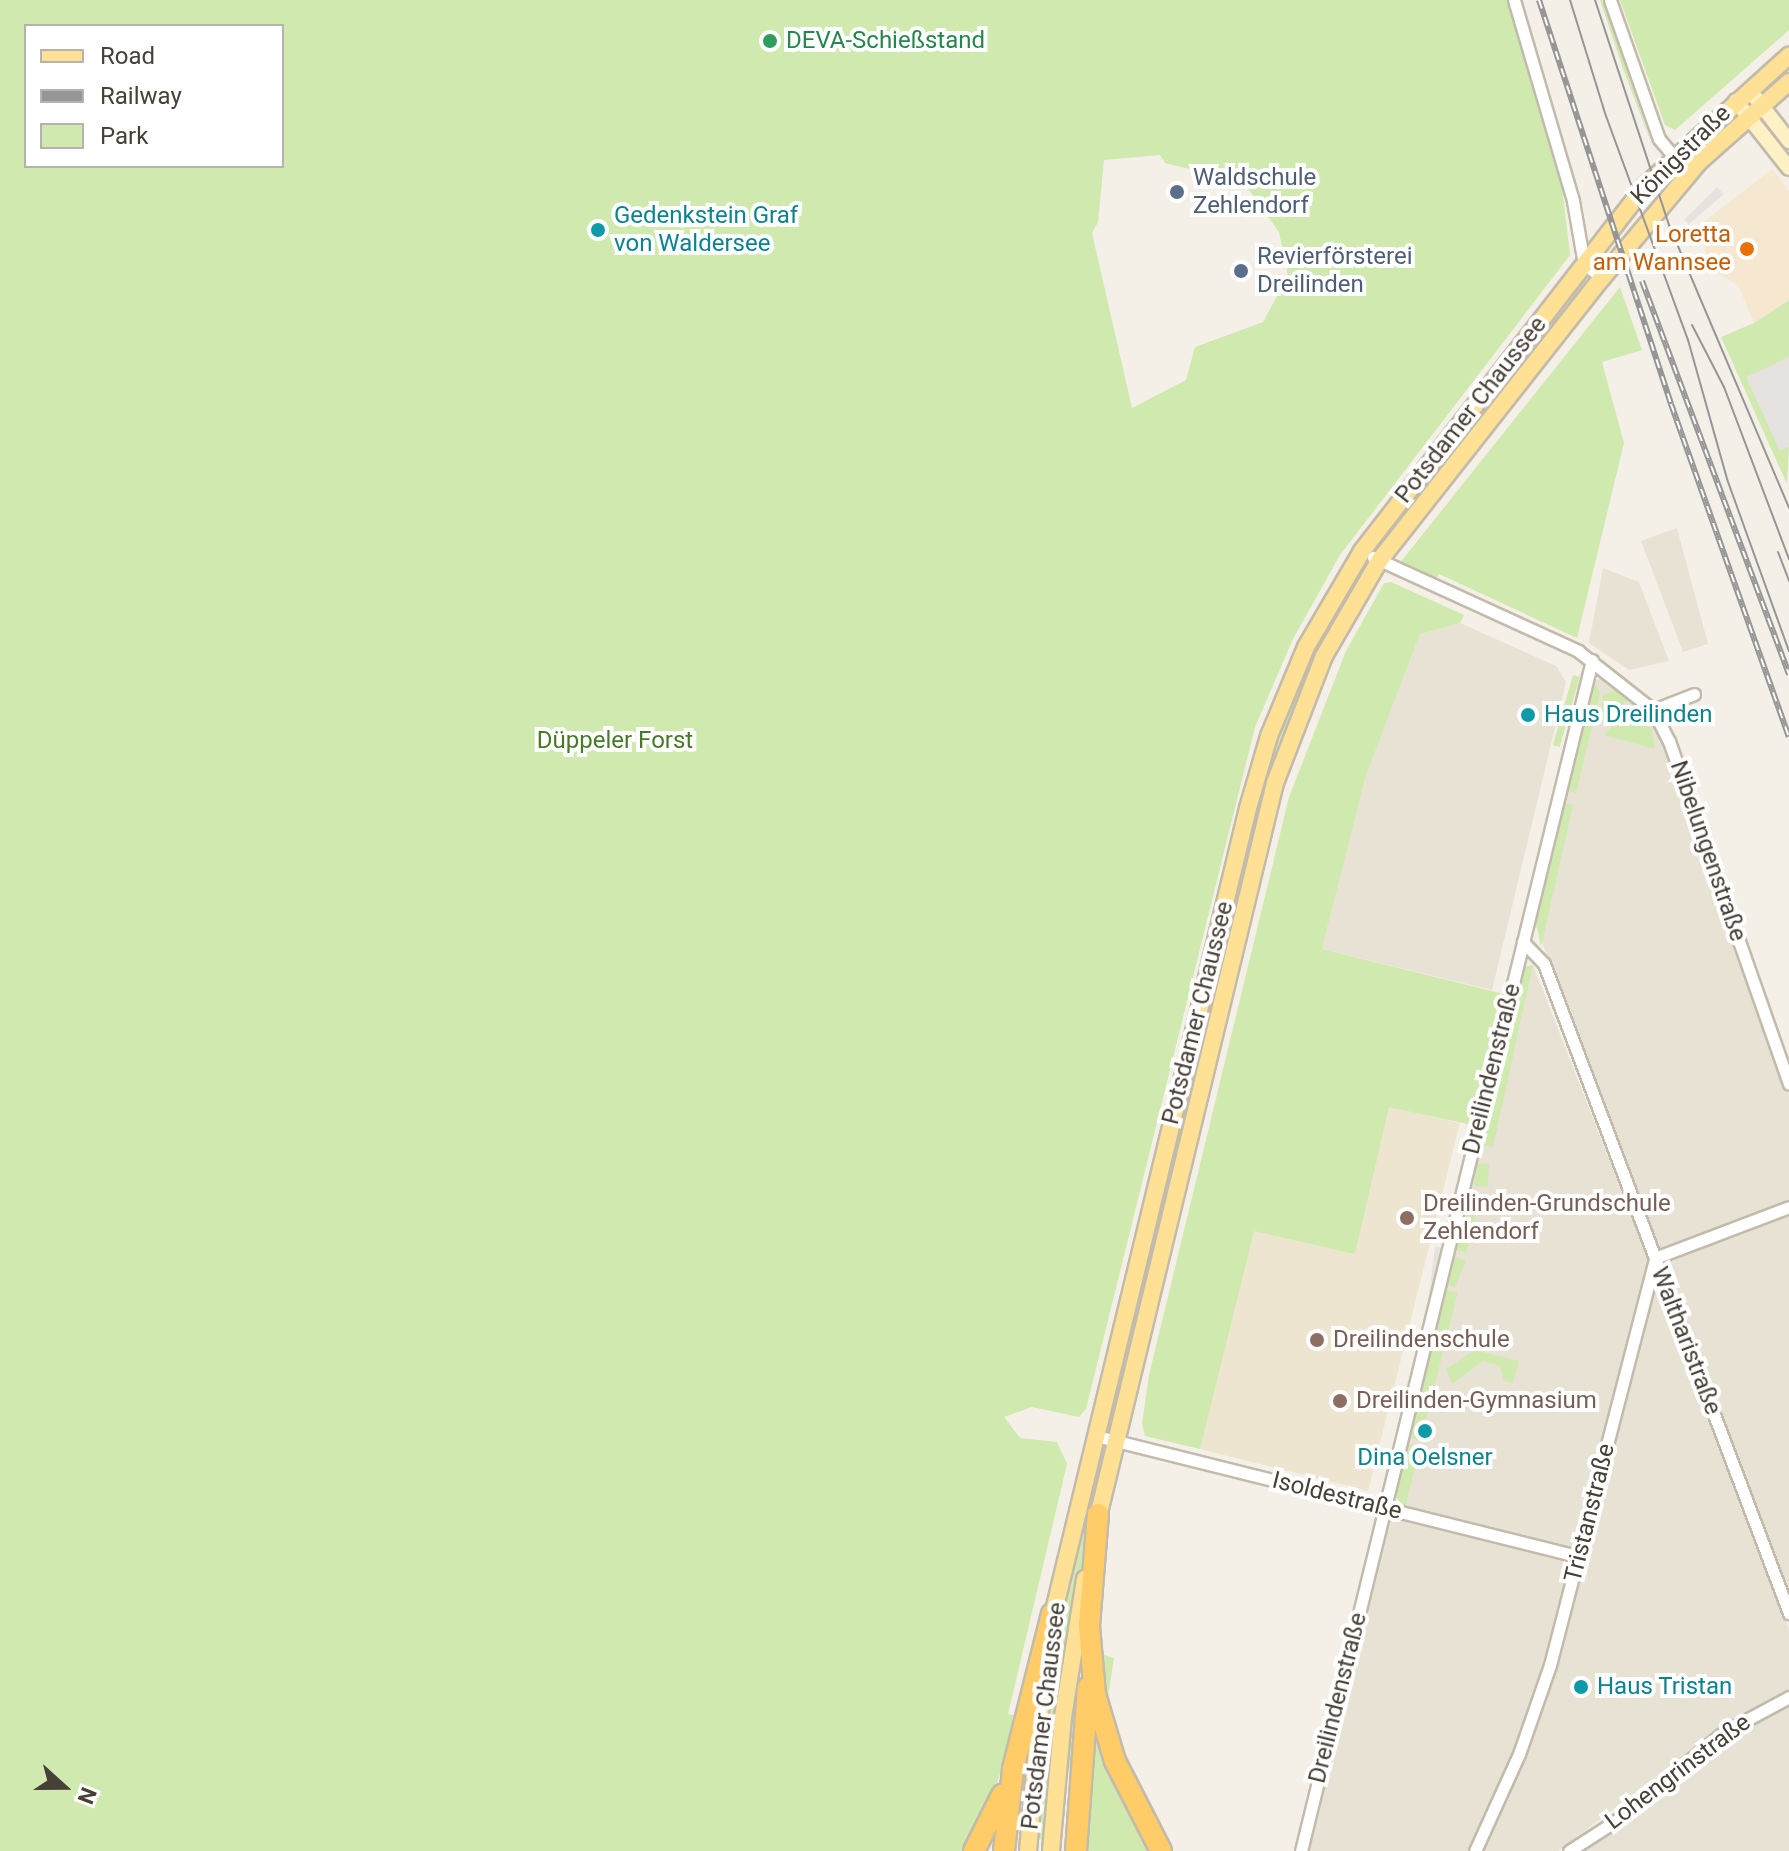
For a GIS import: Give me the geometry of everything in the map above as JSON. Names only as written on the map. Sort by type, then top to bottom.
[{"type":"highway","points":[[1076,1851],[1098,1514]]},
{"type":"highway","points":[[1004,1851],[1013,1769],[1052,1614]]},
{"type":"highway","points":[[1090,1659],[1109,1746],[1161,1851]]},
{"type":"highway","points":[[974,1851],[1013,1769]]},
{"type":"main road","name":"Königstraße","points":[[1584,264],[1673,157],[1789,56]]},
{"type":"main road","name":"Königstraße","points":[[1602,278],[1688,173],[1789,82]]},
{"type":"main road","points":[[1742,95],[1761,105],[1789,140],[1775,151]]},
{"type":"main road","points":[[1742,95],[1748,117],[1789,168]]},
{"type":"main road","name":"Potsdamer Chaussee","points":[[1028,1851],[1052,1614],[1257,776],[1306,647],[1362,551],[1584,264]]},
{"type":"main road","name":"Potsdamer Chaussee","points":[[1051,1851],[1063,1717],[1098,1514],[1275,783],[1320,665],[1379,561],[1602,278]]},
{"type":"street","points":[[1514,0],[1573,201],[1584,264],[1602,278]]},
{"type":"street","points":[[1610,0],[1659,139],[1688,173]]},
{"type":"street","name":"Nibelungenstraße","points":[[1362,551],[1592,660],[1653,710],[1669,741],[1789,1084]]},
{"type":"street","name":"Dreilindenstraße","points":[[1301,1851],[1592,660]]},
{"type":"street","points":[[1653,710],[1694,694]]},
{"type":"street","name":"Waltharistraße","points":[[1523,942],[1544,964],[1789,1613]]},
{"type":"street","points":[[1655,1258],[1789,1207]]},
{"type":"street","name":"Tristanstraße","points":[[1475,1851],[1532,1719],[1579,1556],[1655,1258]]},
{"type":"street","name":"Isoldestraße","points":[[1096,1436],[1579,1556]]},
{"type":"street","name":"Lohengrinstraße","points":[[1569,1851],[1617,1820],[1724,1732],[1789,1697]]},
{"type":"shaded area","name":"Loretta am Wannsee","points":[[1772,169],[1789,191],[1789,300],[1754,323],[1738,285],[1714,271],[1696,228]]},
{"type":"shaded area","points":[[1717,187],[1724,194],[1689,224],[1684,220]]},
{"type":"shaded area","points":[[1789,357],[1789,446],[1780,451],[1746,377]]},
{"type":"shaded area","points":[[1677,528],[1708,644],[1683,652],[1641,541]]},
{"type":"shaded area","points":[[1603,568],[1639,582],[1669,661],[1629,670],[1589,643]]},
{"type":"shaded area","points":[[1460,623],[1556,666],[1566,682],[1492,990],[1322,949],[1366,776],[1420,634]]},
{"type":"shaded area","points":[[1605,677],[1646,715],[1670,757],[1789,1095],[1789,1203],[1660,1251],[1535,924],[1593,681]]},
{"type":"shaded area","points":[[1533,965],[1649,1262],[1574,1549],[1405,1508],[1396,1497],[1523,967]]},
{"type":"shaded area","name":"Dreilindenschule","points":[[1290,1081],[1460,1123],[1368,1491],[1198,1449]]},
{"type":"shaded area","points":[[1789,1213],[1789,1597],[1663,1263]]},
{"type":"shaded area","points":[[1435,1247],[1443,1248],[1437,1295],[1429,1294]]},
{"type":"shaded area","points":[[1654,1282],[1789,1629],[1789,1690],[1717,1731],[1558,1851],[1481,1851],[1514,1780],[1549,1682]]},
{"type":"shaded area","points":[[1396,1516],[1571,1560],[1541,1683],[1471,1851],[1307,1851],[1390,1520]]},
{"type":"shaded area","points":[[1789,1703],[1789,1851],[1580,1851],[1726,1738]]},
{"type":"green space","name":"Düppeler Forst","points":[[0,0],[1520,0],[1583,214],[1563,195],[1570,255],[1340,555],[1293,639],[1255,727],[1086,1409],[1079,1417],[1032,1407],[1004,1417],[1020,1438],[1057,1442],[1067,1464],[1008,1714],[1018,1716],[989,1809],[965,1851],[0,1851]],"holes":[[[1160,155],[1165,163],[1237,181],[1249,190],[1279,232],[1288,276],[1263,322],[1195,347],[1186,380],[1132,408],[1092,233],[1098,222],[1104,160]]]},
{"type":"green space","points":[[1600,0],[1603,0],[1653,148],[1622,66]]},
{"type":"green space","points":[[1620,0],[1789,0],[1789,30],[1675,130],[1665,125]]},
{"type":"green space","points":[[1581,276],[1591,285],[1379,553],[1371,547]]},
{"type":"green space","points":[[1620,287],[1642,350],[1602,362],[1624,443],[1577,638],[1439,574],[1435,581],[1399,564]]},
{"type":"green space","points":[[1789,300],[1789,357],[1747,378],[1780,450],[1789,446],[1787,484],[1721,337],[1754,323]]},
{"type":"green space","points":[[1357,569],[1365,574],[1309,675],[1282,745],[1115,1420],[1106,1418],[1258,791],[1297,679]]},
{"type":"green space","points":[[1391,582],[1464,615],[1460,623],[1420,634],[1366,776],[1322,949],[1504,994],[1472,1125],[1389,1107],[1355,1254],[1254,1231],[1200,1449],[1145,1436],[1142,1424],[1149,1375],[1289,797],[1346,651],[1384,583]]},
{"type":"green space","points":[[1573,675],[1580,677],[1560,747],[1553,745]]},
{"type":"green space","points":[[1593,681],[1600,693],[1576,793],[1566,791]]},
{"type":"green space","points":[[1615,690],[1627,701],[1600,724],[1603,695]]},
{"type":"green space","points":[[1631,706],[1652,730],[1655,749],[1604,735]]},
{"type":"green space","points":[[1563,802],[1573,805],[1541,947],[1535,915]]},
{"type":"green space","points":[[1533,965],[1493,1147],[1481,1144],[1523,967]]},
{"type":"green space","points":[[1476,1163],[1489,1164],[1487,1187],[1474,1186]]},
{"type":"green space","points":[[1469,1192],[1481,1195],[1466,1252],[1455,1249]]},
{"type":"green space","points":[[1454,1256],[1466,1261],[1455,1288],[1443,1283]]},
{"type":"green space","points":[[1446,1290],[1458,1293],[1421,1440],[1409,1437]]},
{"type":"green space","points":[[1475,1350],[1519,1361],[1513,1383],[1504,1381],[1500,1366],[1483,1361],[1452,1384],[1446,1369]]},
{"type":"green space","points":[[1408,1444],[1420,1447],[1405,1508],[1396,1497]]},
{"type":"green space","points":[[1096,1460],[1105,1463],[1077,1588],[1047,1840],[1034,1839],[1056,1634]]},
{"type":"green space","points":[[1101,1567],[1098,1653],[1114,1658],[1108,1697],[1101,1699],[1094,1653]]},
{"type":"green space","points":[[1080,1654],[1074,1769],[1065,1769],[1069,1723]]},
{"type":"green space","points":[[1094,1733],[1136,1820],[1152,1851],[1085,1851]]},
{"type":"tram line","points":[[1570,0],[1606,116],[1688,340],[1727,479],[1789,651]]},
{"type":"tram line","points":[[1595,0],[1669,225],[1789,508]]},
{"type":"tram line","points":[[1692,325],[1724,387],[1789,559]]},
{"type":"tram line","points":[[1778,552],[1789,581]]},
{"type":"railway","points":[[1539,0],[1671,404],[1789,737]]},
{"type":"railway","points":[[1642,281],[1789,674]]},
{"type":"place","name":"DEVA-Schießstand","points":[[770,41]]},
{"type":"place","name":"Waldschule Zehlendorf","points":[[1177,192]]},
{"type":"place","name":"Gedenkstein Graf von Waldersee","points":[[598,230]]},
{"type":"place","name":"Loretta am Wannsee","points":[[1747,249]]},
{"type":"place","name":"Revierförsterei Dreilinden","points":[[1241,271]]},
{"type":"place","name":"Haus Dreilinden","points":[[1528,715]]},
{"type":"place","name":"Dreilinden-Grundschule Zehlendorf","points":[[1407,1218]]},
{"type":"place","name":"Dreilindenschule","points":[[1317,1340]]},
{"type":"place","name":"Dreilinden-Gymnasium","points":[[1340,1401]]},
{"type":"place","name":"Dina Oelsner","points":[[1425,1431]]},
{"type":"place","name":"Haus Tristan","points":[[1581,1687]]}]
